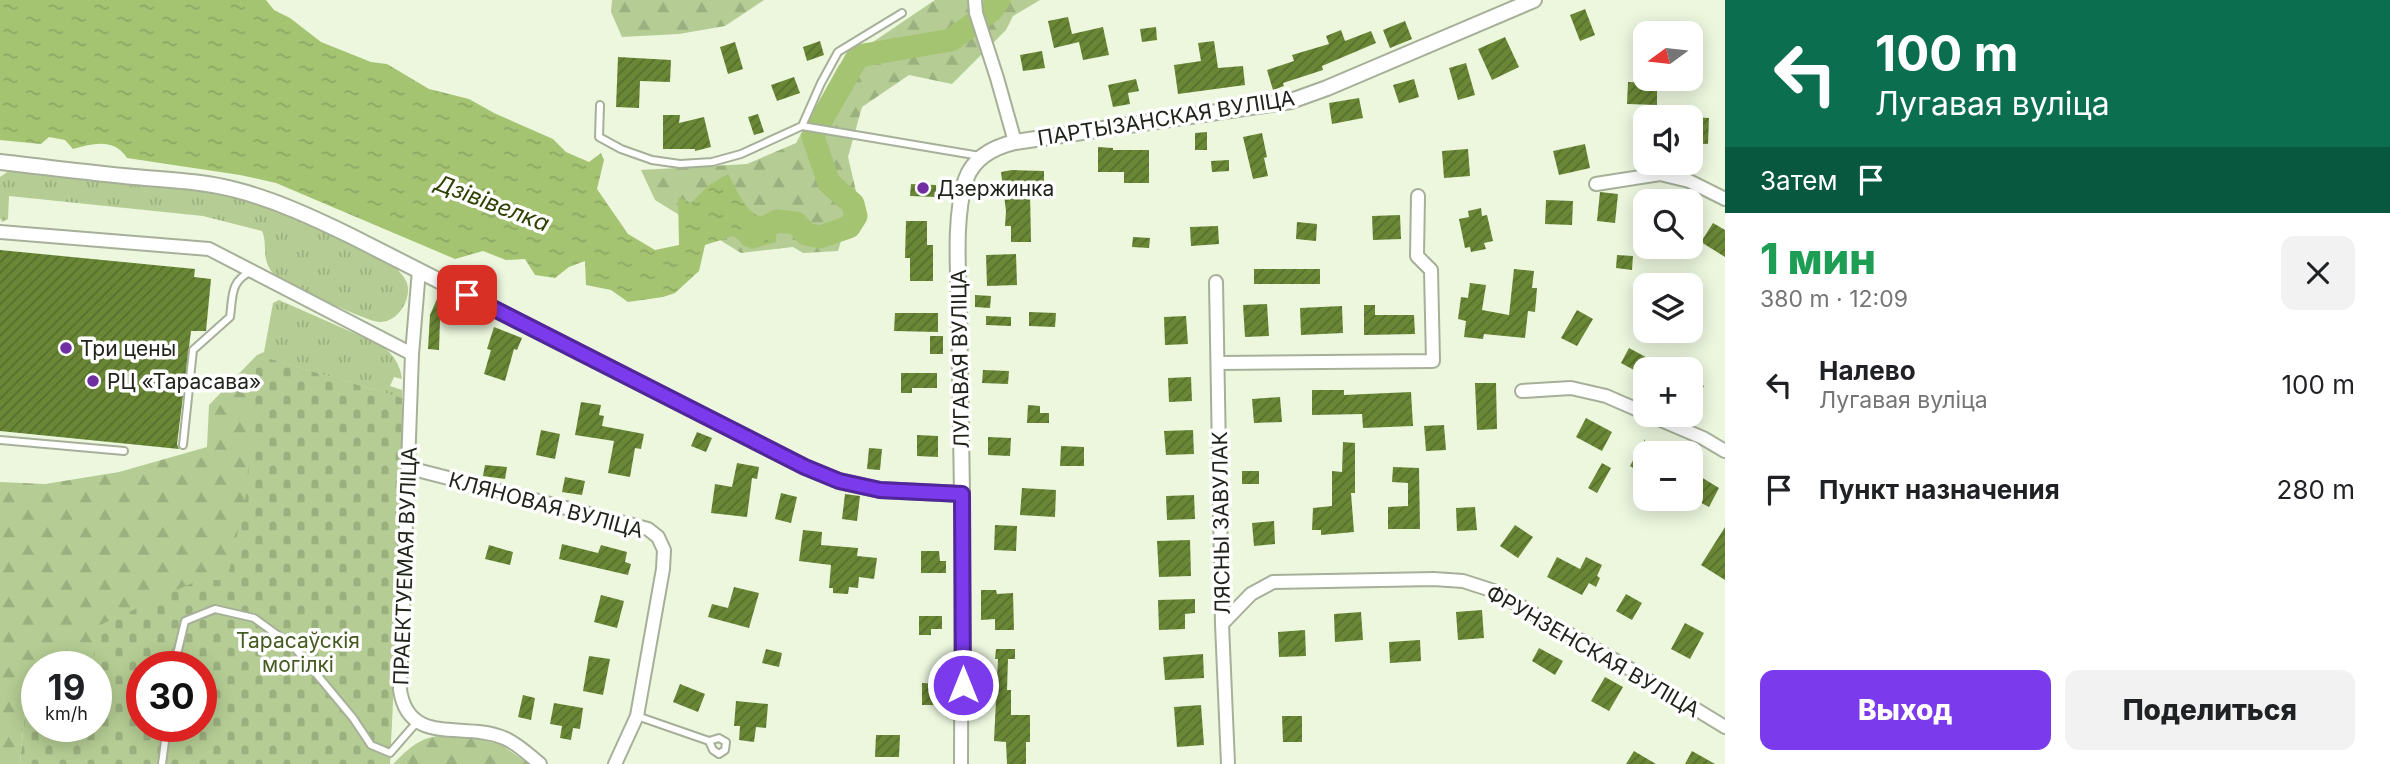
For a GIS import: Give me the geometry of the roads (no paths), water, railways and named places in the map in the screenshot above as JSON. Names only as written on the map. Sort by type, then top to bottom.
[{"type":"street","points":[[975,0],[978,20],[1015,142]]},
{"type":"street","name":"ПАРТЫЗАНСКАЯ ВУЛІЦА","points":[[982,157],[1000,146],[1015,142],[1291,101],[1534,0]]},
{"type":"street","name":"ЛУГАВАЯ ВУЛІЦА","points":[[961,764],[960,225],[967,179],[982,157]]},
{"type":"street","points":[[0,162],[234,189],[314,218],[805,467],[859,486],[880,490],[962,494]]},
{"type":"street","points":[[1596,184],[1660,174],[1689,181],[1725,199]]},
{"type":"street","points":[[1219,363],[1433,361],[1431,270],[1417,256],[1418,196]]},
{"type":"street","points":[[0,232],[209,249],[412,354]]},
{"type":"street","name":"ПРАЕКТУЕМАЯ ВУЛІЦА","points":[[416,722],[404,709],[400,690],[412,354],[419,270]]},
{"type":"street","name":"ЛЯСНЫ ЗАВУЛАК","points":[[1216,282],[1222,624],[1228,764]]},
{"type":"street","points":[[1521,391],[1571,388],[1606,396],[1633,408]]},
{"type":"street","points":[[1677,427],[1725,451]]},
{"type":"street","name":"КЛЯНОВАЯ ВУЛІЦА","points":[[409,468],[648,529],[658,537],[664,550],[663,569],[637,716],[615,764]]},
{"type":"street","name":"ФРУНЗЕНСКАЯ ВУЛІЦА","points":[[1222,624],[1251,594],[1273,582],[1434,579],[1463,581],[1494,591],[1725,727]]},
{"type":"street","points":[[416,722],[435,728],[482,732],[506,738],[540,764]]},
{"type":"lane","points":[[802,126],[838,52],[902,13]]},
{"type":"lane","points":[[600,106],[599,137],[621,149],[652,160],[680,164],[712,162],[741,154],[802,126],[982,157]]},
{"type":"lane","points":[[183,445],[193,349],[230,317],[234,285],[241,276],[252,271]]},
{"type":"lane","points":[[0,440],[124,451]]},
{"type":"lane","points":[[178,651],[185,621],[215,609],[254,618],[294,647],[371,744],[390,753],[416,722]]},
{"type":"lane","points":[[637,716],[709,741]]},
{"type":"lane","points":[[162,764],[165,742]]},
{"type":"water","points":[[0,0],[266,0],[274,10],[290,18],[321,42],[371,62],[387,64],[429,89],[469,99],[553,139],[566,152],[589,162],[601,153],[604,160],[597,189],[628,234],[655,250],[679,245],[678,197],[691,203],[709,185],[728,174],[741,199],[751,211],[777,221],[776,242],[752,249],[733,236],[705,245],[699,271],[675,293],[628,302],[611,290],[586,285],[585,261],[569,267],[555,278],[535,275],[525,259],[506,260],[483,251],[455,259],[276,183],[127,158],[110,145],[96,144],[73,149],[65,140],[49,137],[41,144],[0,140]]},
{"type":"waterway","name":"Дзівівелка","points":[[821,121],[858,56],[951,40],[992,10],[999,0]]},
{"type":"waterway","name":"Дзівівелка","points":[[750,236],[777,221],[796,223],[806,234],[820,237],[849,227],[856,216],[853,204],[829,183],[813,137],[815,132]]},
{"type":"place","name":"Дзержинка","points":[[923,188]]},
{"type":"place","name":"Три цены","points":[[66,348]]},
{"type":"place","name":"РЦ «Тарасава»","points":[[93,381]]},
{"type":"park label","name":"Тарасаўскія могілкі","points":[[298,652]]}]
